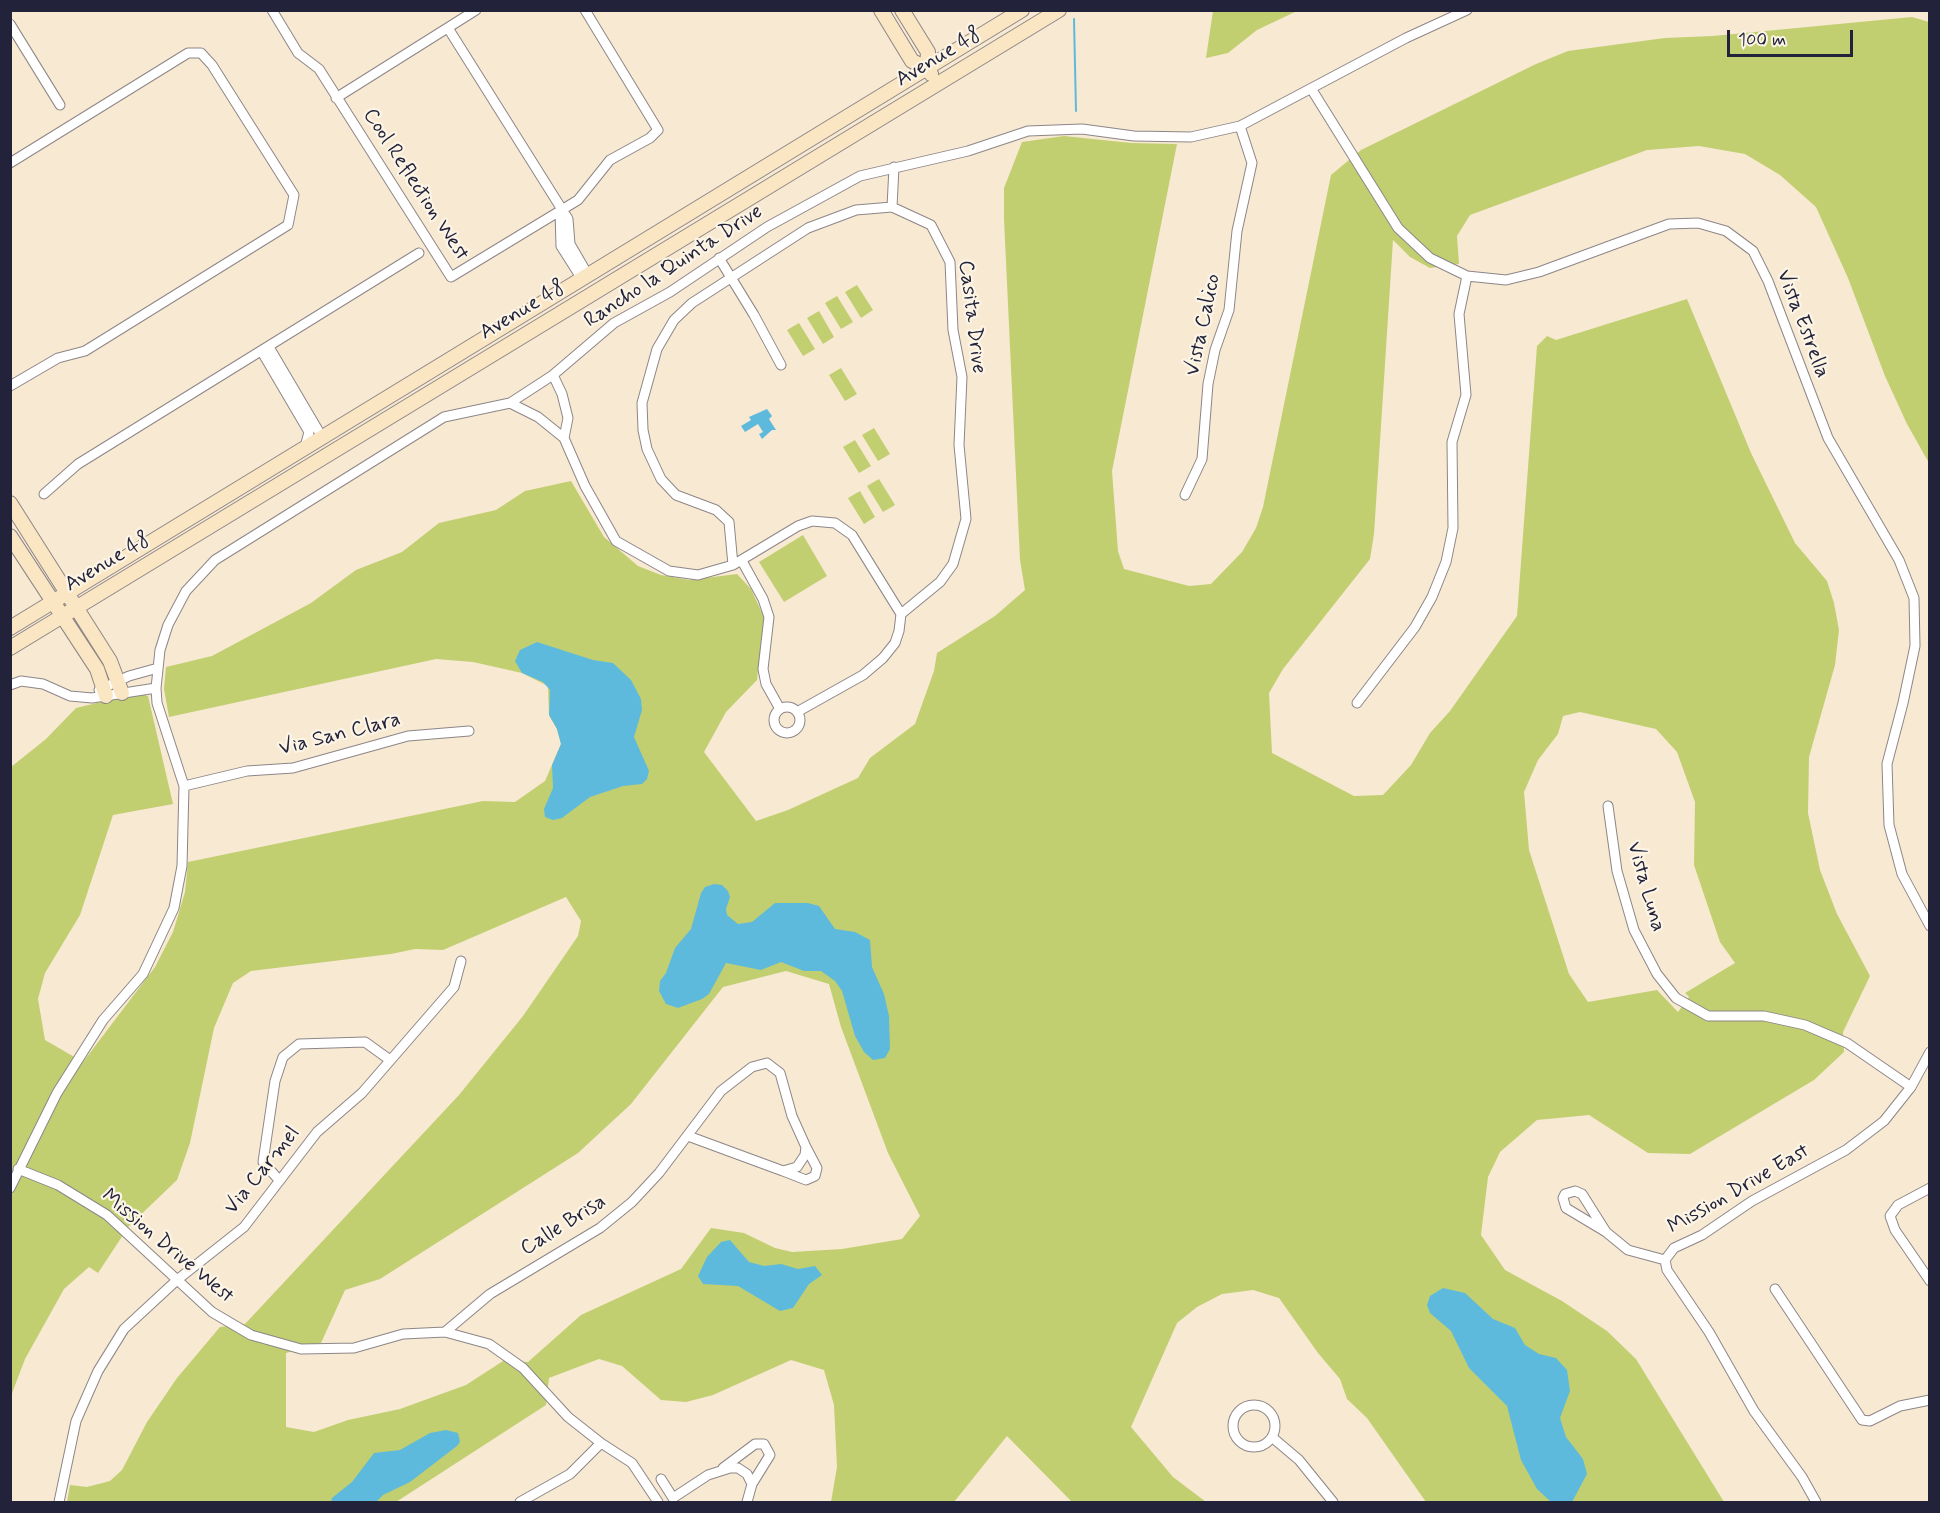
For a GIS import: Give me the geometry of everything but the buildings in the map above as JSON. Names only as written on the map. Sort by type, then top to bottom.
[{"type":"main road","points":[[881,10],[912,61],[927,68],[937,83]]},
{"type":"main road","points":[[902,10],[928,52],[927,68]]},
{"type":"main road","name":"Avenue 48","points":[[10,628],[1022,10]]},
{"type":"main road","name":"Avenue 48","points":[[10,648],[1059,10]]},
{"type":"main road","points":[[501,349],[522,327],[577,294],[586,278],[605,279],[626,273]]},
{"type":"main road","points":[[240,507],[259,487],[315,452],[322,437]]},
{"type":"main road","points":[[10,503],[110,661],[120,687]]},
{"type":"main road","points":[[10,536],[97,669],[105,692]]},
{"type":"street","name":"Cool Reflection West","points":[[272,10],[298,53],[319,69],[451,277],[578,200],[610,160],[650,138],[658,130],[585,10]]},
{"type":"street","name":"Cool Reflection West","points":[[336,98],[476,10]]},
{"type":"street","name":"Rancho la Quinta Drive","points":[[10,1188],[57,1093],[97,1029],[143,974],[174,908],[184,842],[184,786],[157,703],[158,668],[168,625],[186,591],[215,560],[444,417],[510,403],[553,375],[597,334],[670,292],[719,258],[840,185],[861,176],[894,167],[968,151],[1028,130],[1082,129],[1134,136],[1191,137],[1240,126],[1312,90],[1406,38],[1467,10]]},
{"type":"street","points":[[10,24],[60,105]]},
{"type":"street","points":[[448,28],[560,210],[561,246],[586,278]]},
{"type":"street","points":[[10,163],[188,53],[201,53],[213,65],[294,195],[288,225],[85,351],[58,358],[10,386]]},
{"type":"street","name":"Vista Estrella","points":[[1312,90],[1398,228],[1430,258],[1467,276],[1506,280],[1539,272],[1669,224],[1698,223],[1726,231],[1753,251],[1768,281],[1828,438],[1899,560],[1914,598],[1915,646],[1887,764],[1888,825],[1902,873],[1929,926]]},
{"type":"street","name":"Vista Calico","points":[[1185,495],[1202,459],[1208,384],[1215,350],[1229,310],[1236,231],[1252,163],[1240,126]]},
{"type":"street","points":[[892,207],[894,167]]},
{"type":"street","name":"Casita Drive","points":[[738,563],[729,522],[716,510],[676,495],[661,479],[647,449],[642,417],[646,382],[663,337],[692,303],[808,228],[856,210],[892,207],[931,225],[950,262],[953,330],[962,377],[959,445],[966,519],[953,564],[940,582],[901,614]]},
{"type":"street","name":"Cool Reflection West","points":[[44,494],[78,464],[266,350],[419,253]]},
{"type":"street","points":[[719,258],[781,365]]},
{"type":"street","points":[[1357,703],[1415,627],[1432,597],[1446,562],[1453,528],[1452,442],[1466,395],[1459,314],[1467,276]]},
{"type":"street","points":[[266,350],[322,437]]},
{"type":"street","points":[[266,350],[309,432],[305,447]]},
{"type":"street","points":[[553,375],[562,394],[568,418],[564,438]]},
{"type":"street","points":[[510,403],[538,417],[564,438],[585,486],[616,541],[669,571],[698,575],[738,563],[798,526],[818,521],[835,524],[848,531],[901,614],[895,643],[883,658],[863,675],[797,712]]},
{"type":"street","points":[[738,563],[763,599],[769,617],[763,669],[766,684],[780,710]]},
{"type":"street","points":[[10,686],[21,681],[43,684],[70,696],[87,698],[120,687],[158,668]]},
{"type":"street","points":[[120,687],[156,688]]},
{"type":"street","points":[[789,707],[797,712],[800,717],[798,727],[787,732],[778,729],[775,724],[776,714],[780,710],[789,707]]},
{"type":"street","name":"Via San Clara","points":[[184,786],[247,771],[293,768],[408,736],[469,731]]},
{"type":"street","name":"Vista Luna","points":[[1608,806],[1617,871],[1634,930],[1657,974],[1676,998],[1708,1016],[1764,1016],[1805,1025],[1847,1043],[1911,1087]]},
{"type":"street","name":"Via Carmel","points":[[59,1503],[76,1421],[98,1371],[124,1329],[177,1280],[244,1227],[317,1132],[362,1093],[454,987],[461,961]]},
{"type":"street","points":[[279,1180],[263,1162],[275,1080],[283,1057],[299,1044],[365,1042],[390,1060]]},
{"type":"street","name":"Mission Drive East","points":[[1816,1503],[1802,1477],[1754,1412],[1709,1332],[1667,1270],[1665,1260],[1674,1248],[1702,1235],[1752,1201],[1846,1150],[1884,1121],[1911,1087],[1929,1052]]},
{"type":"street","name":"Calle Brisa","points":[[446,1332],[452,1323],[503,1285],[600,1228],[632,1202],[659,1173],[705,1111],[737,1077],[752,1067],[767,1063],[780,1073],[792,1116],[806,1147]]},
{"type":"street","points":[[688,1136],[806,1180],[814,1176],[816,1163],[806,1147]]},
{"type":"street","points":[[783,1171],[790,1171],[802,1162],[806,1147]]},
{"type":"street","name":"Mission Drive West","points":[[18,1169],[58,1185],[107,1215],[212,1312],[251,1335],[301,1349],[354,1348],[403,1334],[446,1332],[489,1344],[523,1368],[546,1395],[601,1443],[632,1463],[658,1503]]},
{"type":"street","points":[[1929,1188],[1898,1205],[1890,1216],[1895,1230],[1929,1281]]},
{"type":"street","points":[[1606,1232],[1582,1194],[1575,1191],[1565,1194],[1563,1198],[1566,1208],[1606,1232],[1628,1250],[1665,1260]]},
{"type":"street","points":[[1775,1289],[1862,1420],[1870,1421],[1900,1406],[1929,1400]]},
{"type":"street","points":[[1250,1405],[1268,1409],[1276,1422],[1273,1438],[1258,1447],[1241,1444],[1233,1431],[1237,1414],[1250,1405]]},
{"type":"street","points":[[1273,1438],[1299,1460],[1333,1503]]},
{"type":"street","points":[[520,1503],[570,1474],[601,1443]]},
{"type":"street","points":[[661,1479],[673,1498],[718,1471],[756,1444],[764,1444],[770,1455],[752,1484],[747,1503]]},
{"type":"street","points":[[718,1471],[738,1468],[747,1474],[752,1484]]},
{"type":"green space","points":[[1213,10],[1297,11],[1257,30],[1228,53],[1206,58]]},
{"type":"green space","points":[[1912,17],[1929,22],[1929,463],[1907,424],[1885,376],[1848,278],[1816,207],[1780,175],[1745,154],[1699,146],[1647,150],[1470,215],[1457,236],[1459,264],[1430,268],[1410,257],[1393,240],[1374,534],[1370,559],[1283,669],[1269,693],[1272,753],[1354,796],[1383,795],[1411,765],[1430,733],[1450,711],[1517,616],[1537,346],[1547,336],[1556,340],[1687,299],[1751,453],[1795,543],[1827,581],[1834,603],[1839,630],[1835,665],[1809,757],[1808,813],[1820,870],[1837,914],[1870,976],[1843,1032],[1844,1052],[1814,1080],[1690,1154],[1648,1153],[1589,1115],[1537,1120],[1500,1152],[1488,1177],[1481,1235],[1505,1270],[1562,1301],[1607,1331],[1636,1359],[1724,1502],[1426,1502],[1367,1418],[1347,1399],[1340,1379],[1318,1353],[1279,1298],[1253,1290],[1222,1294],[1197,1307],[1177,1323],[1131,1427],[1173,1477],[1206,1502],[1072,1502],[1007,1436],[954,1502],[831,1502],[837,1467],[834,1405],[824,1370],[791,1360],[713,1395],[686,1402],[661,1400],[622,1366],[599,1359],[549,1378],[546,1405],[396,1502],[67,1502],[70,1485],[87,1487],[110,1481],[122,1470],[147,1422],[177,1378],[220,1327],[245,1324],[459,1095],[523,1016],[578,936],[581,921],[566,897],[443,950],[415,949],[251,971],[233,983],[214,1028],[190,1143],[177,1180],[129,1226],[98,1273],[89,1267],[64,1289],[25,1359],[11,1396],[11,767],[46,739],[76,708],[138,693],[148,696],[173,804],[113,815],[80,915],[45,973],[38,999],[45,1040],[83,1062],[155,967],[173,932],[185,892],[188,862],[483,801],[515,802],[545,781],[561,744],[557,729],[549,715],[548,686],[522,673],[473,662],[436,659],[169,717],[164,689],[166,667],[212,656],[311,603],[356,570],[402,552],[439,523],[496,510],[525,491],[571,481],[604,537],[638,566],[661,575],[689,580],[737,574],[751,589],[764,617],[757,680],[726,712],[704,752],[756,821],[788,810],[858,778],[870,758],[915,724],[934,671],[937,653],[995,616],[1025,590],[1020,560],[1004,219],[1004,188],[1022,142],[1064,136],[1131,143],[1177,144],[1112,471],[1118,551],[1124,569],[1189,586],[1211,584],[1242,552],[1256,528],[1263,507],[1331,175],[1361,150],[1536,64],[1568,51],[1665,38],[1713,36]],"holes":[[[1580,712],[1656,729],[1677,752],[1695,802],[1694,865],[1720,942],[1735,963],[1685,993],[1689,997],[1678,1012],[1657,990],[1588,1002],[1569,974],[1529,850],[1524,792],[1538,760],[1558,734],[1563,716]],[[786,971],[829,984],[841,1027],[888,1153],[920,1216],[902,1239],[842,1249],[792,1252],[775,1248],[744,1233],[711,1228],[681,1269],[581,1315],[528,1362],[503,1361],[466,1385],[400,1409],[348,1420],[314,1432],[286,1427],[286,1353],[321,1343],[345,1290],[380,1279],[578,1153],[631,1104],[723,987]]]},
{"type":"green space","points":[[857,285],[873,310],[861,318],[845,292]]},
{"type":"green space","points":[[837,296],[853,322],[841,329],[825,303]]},
{"type":"green space","points":[[819,311],[834,337],[823,344],[807,318]]},
{"type":"green space","points":[[799,323],[815,349],[803,356],[787,330]]},
{"type":"green space","points":[[841,368],[857,394],[845,401],[829,375]]},
{"type":"green space","points":[[874,428],[890,454],[878,461],[862,435]]},
{"type":"green space","points":[[855,440],[871,466],[859,473],[843,447]]},
{"type":"green space","points":[[879,479],[895,505],[883,512],[867,486]]},
{"type":"green space","points":[[860,491],[875,517],[864,524],[848,498]]},
{"type":"green space","points":[[803,535],[827,576],[784,602],[759,562]]},
{"type":"water","points":[[767,409],[772,416],[769,419],[776,430],[772,430],[762,439],[759,434],[763,432],[758,424],[745,432],[741,426],[751,420],[749,417]]},
{"type":"water","points":[[537,642],[593,660],[613,663],[631,680],[641,699],[642,710],[634,737],[649,771],[647,779],[642,784],[623,786],[590,797],[562,818],[553,820],[545,817],[544,809],[553,788],[552,765],[561,744],[557,729],[549,715],[550,690],[543,682],[522,673],[515,661],[520,650]]},
{"type":"water","points":[[714,884],[722,885],[728,891],[730,897],[726,909],[727,915],[738,924],[752,922],[775,903],[808,903],[819,906],[835,929],[855,932],[870,940],[872,967],[884,994],[889,1016],[890,1049],[885,1058],[873,1060],[864,1052],[855,1036],[842,991],[835,981],[821,971],[804,971],[781,962],[761,970],[726,963],[709,994],[702,999],[678,1008],[666,1004],[659,991],[660,981],[666,973],[675,948],[691,929],[701,893],[705,887]]},
{"type":"water","points":[[730,1240],[749,1262],[764,1266],[781,1264],[798,1269],[815,1266],[822,1275],[809,1284],[793,1308],[780,1311],[738,1286],[703,1284],[698,1276],[707,1257],[721,1242]]},
{"type":"water","points":[[1443,1288],[1465,1293],[1493,1319],[1515,1328],[1525,1345],[1539,1354],[1556,1358],[1567,1370],[1570,1391],[1560,1418],[1566,1437],[1583,1459],[1587,1474],[1572,1502],[1550,1501],[1537,1489],[1521,1460],[1507,1406],[1469,1368],[1451,1331],[1430,1313],[1427,1305],[1430,1296]]},
{"type":"water","points":[[446,1430],[458,1433],[460,1442],[410,1482],[383,1495],[376,1502],[331,1502],[332,1498],[352,1482],[374,1453],[400,1450],[430,1433]]},
{"type":"waterway","points":[[1074,19],[1076,111]]}]
